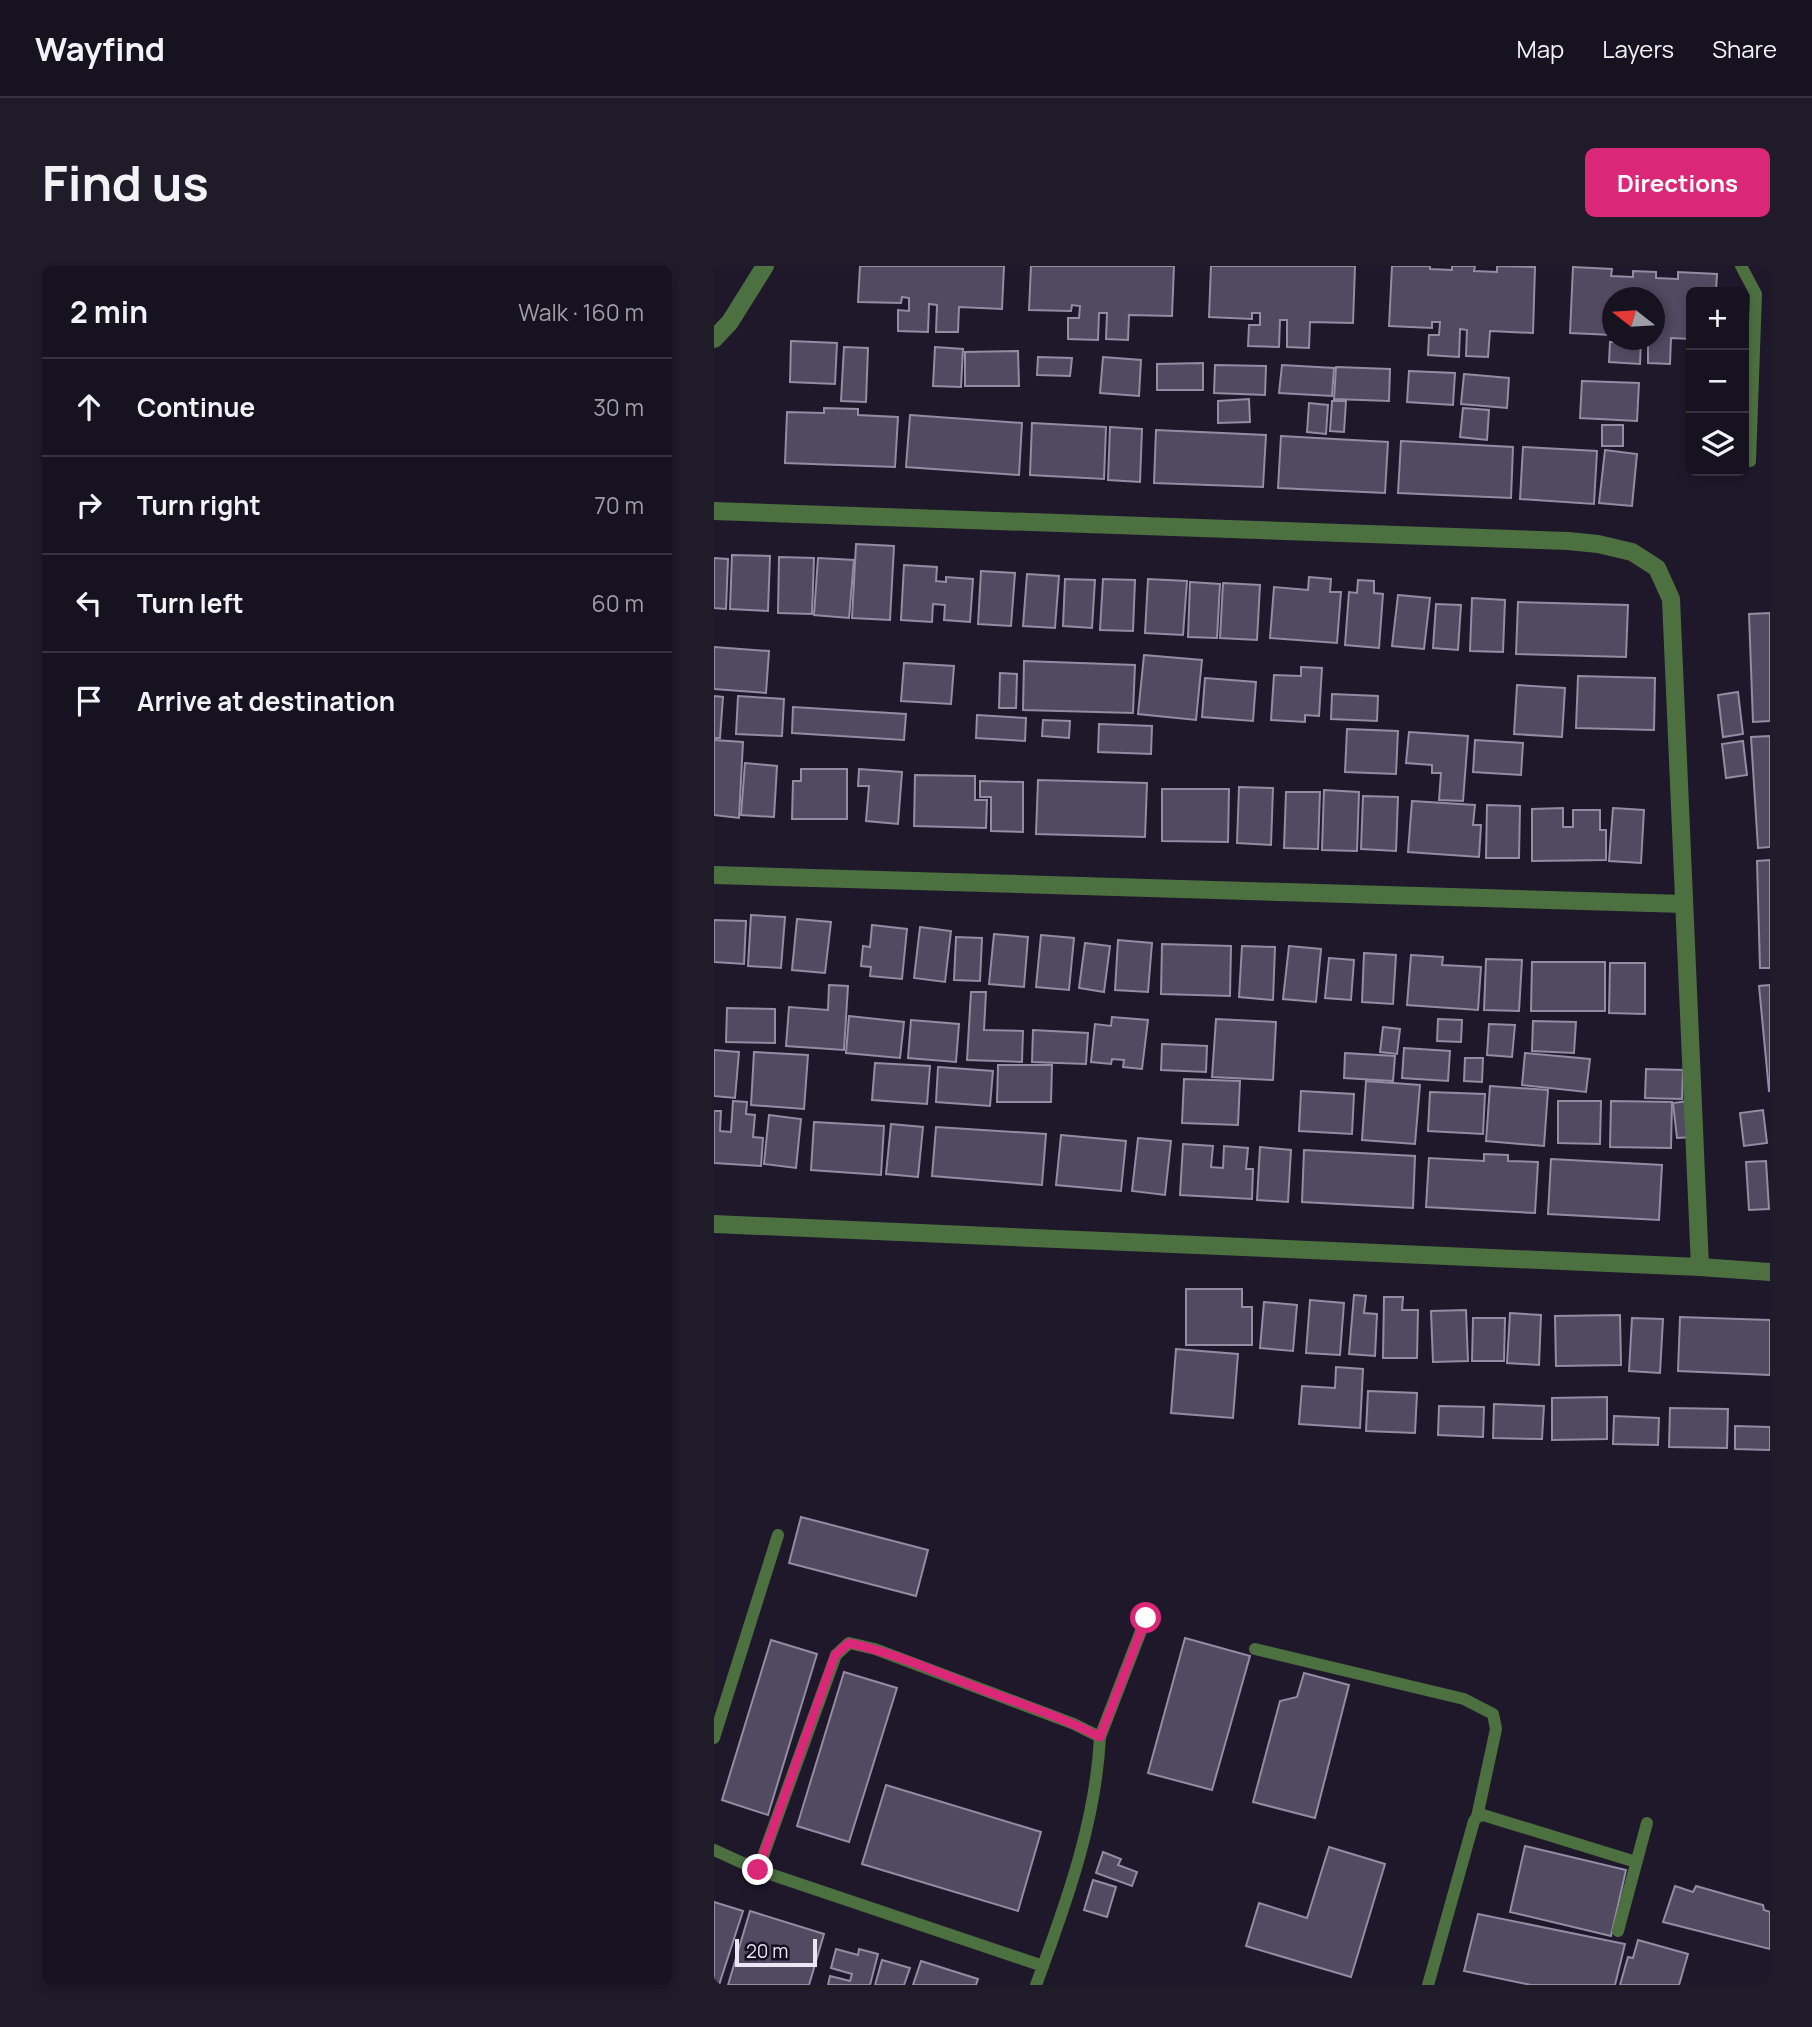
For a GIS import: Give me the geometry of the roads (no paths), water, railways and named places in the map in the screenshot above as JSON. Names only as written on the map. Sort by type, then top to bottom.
[{"type":"street","points":[[714,339],[730,322],[765,266]]},
{"type":"street","points":[[714,511],[1568,541],[1598,544],[1632,552],[1657,568],[1671,599],[1700,1267]]},
{"type":"street","points":[[714,875],[1684,904]]},
{"type":"street","points":[[714,1224],[1770,1272]]},
{"type":"lane","points":[[1741,266],[1756,294],[1751,461]]},
{"type":"lane","points":[[714,1738],[778,1535]]},
{"type":"lane","points":[[1036,1985],[1081,1853],[1091,1809],[1100,1737],[1146,1618]]},
{"type":"lane","points":[[758,1870],[835,1655],[849,1643],[875,1649],[966,1683],[1074,1724],[1100,1737]]},
{"type":"lane","points":[[1255,1648],[1464,1699],[1493,1714],[1496,1729],[1478,1816],[1474,1821],[1428,1985]]},
{"type":"lane","points":[[1478,1816],[1483,1815],[1636,1862]]},
{"type":"lane","points":[[1618,1931],[1647,1822]]},
{"type":"lane","points":[[714,1850],[758,1870],[1043,1966]]}]
